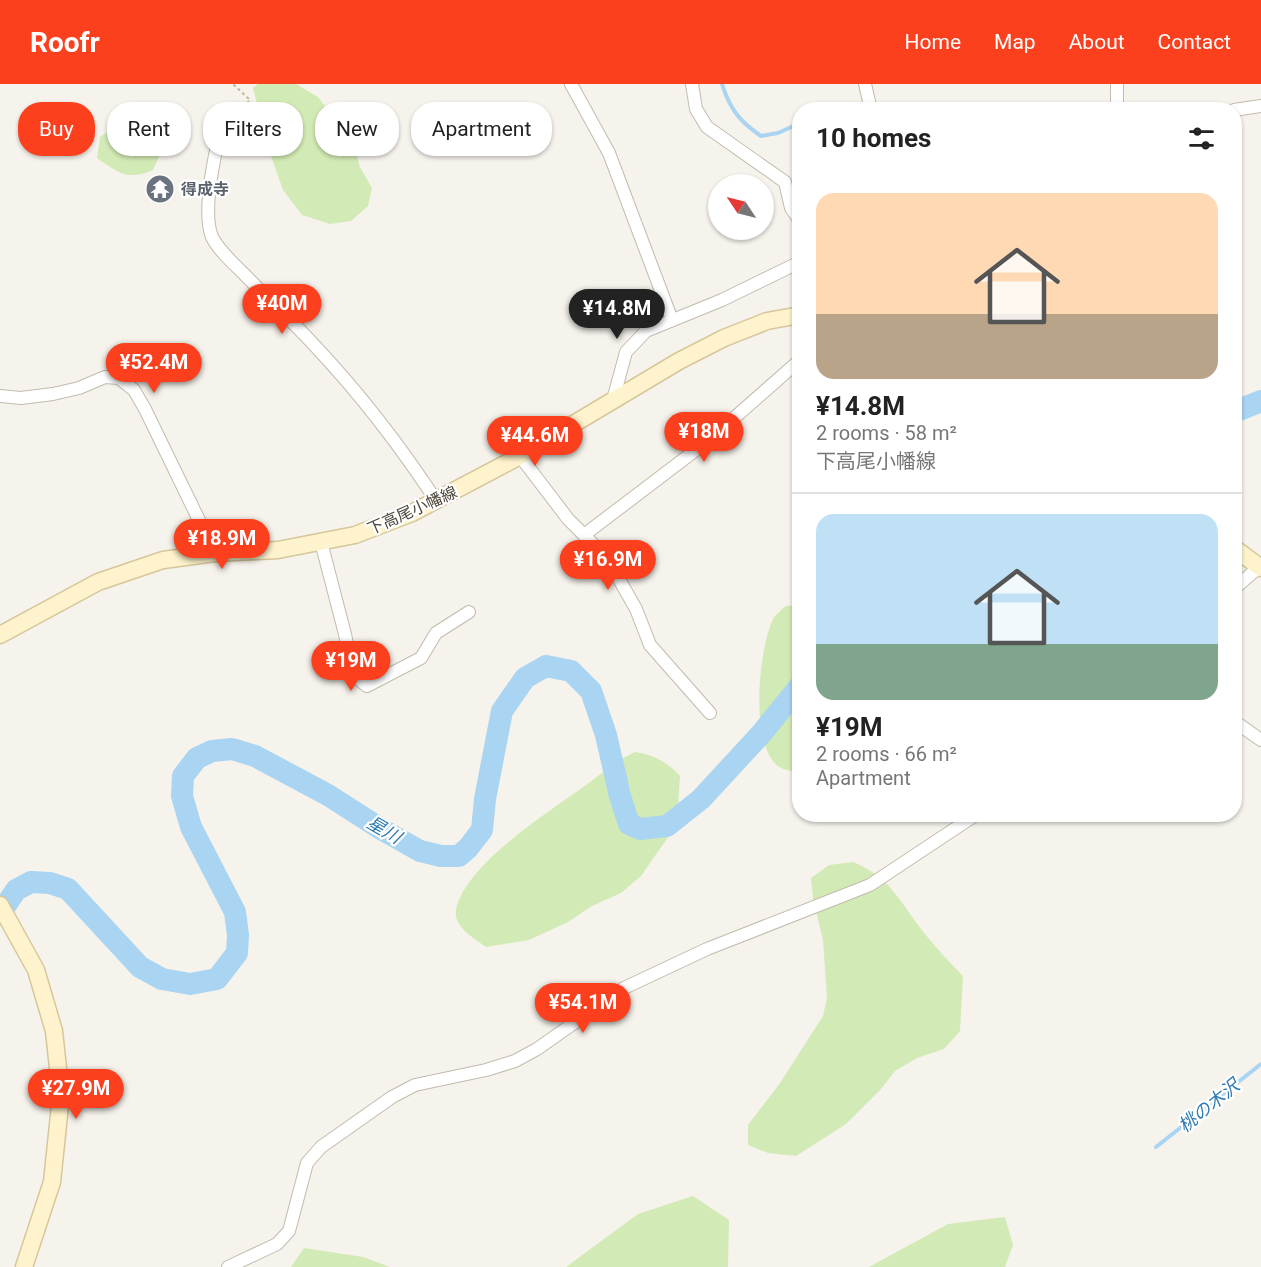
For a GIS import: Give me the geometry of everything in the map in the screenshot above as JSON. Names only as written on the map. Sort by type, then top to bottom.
[{"type":"main road","name":"下高尾小幡線","points":[[0,635],[98,582],[163,560],[215,553],[278,550],[355,535],[437,502],[520,456],[680,361],[731,335],[766,321],[792,316]]},
{"type":"main road","points":[[1242,554],[1260,567]]},
{"type":"main road","points":[[0,905],[36,970],[54,1032],[61,1096],[52,1182],[24,1267]]},
{"type":"street","points":[[571,84],[609,153],[672,321]]},
{"type":"street","points":[[692,84],[696,109],[707,128],[785,182],[792,209]]},
{"type":"street","points":[[866,84],[869,102]]},
{"type":"street","points":[[1117,84],[1117,102]]},
{"type":"street","points":[[215,156],[209,216],[212,237],[228,259],[315,346],[359,397],[437,502]]},
{"type":"street","points":[[613,400],[626,352],[646,331],[722,300],[792,266]]},
{"type":"street","points":[[584,535],[709,440],[792,367]]},
{"type":"street","points":[[0,396],[21,398],[53,394],[79,388],[105,377],[119,378],[134,390],[145,409],[215,553]]},
{"type":"street","points":[[520,456],[568,519],[607,558],[636,609],[650,645],[710,713]]},
{"type":"street","points":[[321,542],[345,634],[353,675],[367,686],[421,658],[436,633],[469,612]]},
{"type":"street","points":[[1242,582],[1260,567]]},
{"type":"street","points":[[1242,727],[1261,740]]},
{"type":"street","points":[[228,1267],[277,1244],[289,1231],[307,1163],[321,1148],[392,1097],[415,1085],[486,1070],[515,1061],[537,1049],[624,988],[707,949],[870,885],[965,822]]},
{"type":"path","points":[[233,84],[250,100],[248,102]]},
{"type":"green space","points":[[258,84],[296,84],[318,97],[322,102],[315,102],[315,156],[357,156],[360,167],[372,188],[368,206],[351,221],[330,224],[302,215],[283,190],[271,156],[303,156],[303,102],[257,102],[253,88]]},
{"type":"green space","points":[[107,132],[107,156],[159,156],[153,170],[130,175],[111,168],[97,158],[100,137]]},
{"type":"green space","points":[[786,606],[792,606],[792,771],[778,766],[769,754],[763,738],[759,695],[768,633],[773,619]]},
{"type":"green space","points":[[635,752],[659,760],[670,766],[680,776],[678,806],[673,830],[641,876],[621,893],[529,940],[486,947],[465,932],[458,922],[456,910],[463,893],[475,875],[491,858],[529,826],[614,764]]},
{"type":"green space","points":[[853,862],[877,875],[886,883],[930,940],[963,976],[960,1031],[944,1049],[917,1058],[895,1071],[881,1089],[846,1124],[796,1156],[768,1153],[748,1145],[748,1125],[780,1083],[823,1016],[827,998],[823,940],[813,899],[811,878],[829,865]]},
{"type":"green space","points":[[693,1196],[729,1220],[728,1267],[566,1267],[638,1214]]},
{"type":"green space","points":[[1005,1217],[1013,1245],[1005,1267],[869,1267],[948,1224]]},
{"type":"green space","points":[[304,1248],[363,1257],[390,1267],[291,1267]]},
{"type":"waterway","points":[[722,84],[736,114],[761,136],[778,133],[792,127]]},
{"type":"waterway","name":"星川","points":[[1242,409],[1261,401]]},
{"type":"waterway","name":"星川","points":[[0,914],[16,890],[31,882],[50,883],[68,889],[140,967],[162,979],[190,984],[217,979],[237,953],[238,935],[235,912],[191,827],[182,796],[183,776],[197,758],[212,751],[232,749],[255,756],[328,795],[420,851],[441,856],[459,856],[482,830],[485,799],[502,711],[525,678],[546,666],[571,671],[591,691],[606,735],[629,824],[640,829],[667,826],[701,799],[761,734],[792,696]]},
{"type":"waterway","name":"桃の木沢","points":[[1156,1147],[1261,1064]]},
{"type":"place","name":"得成寺","points":[[160,189]]}]
